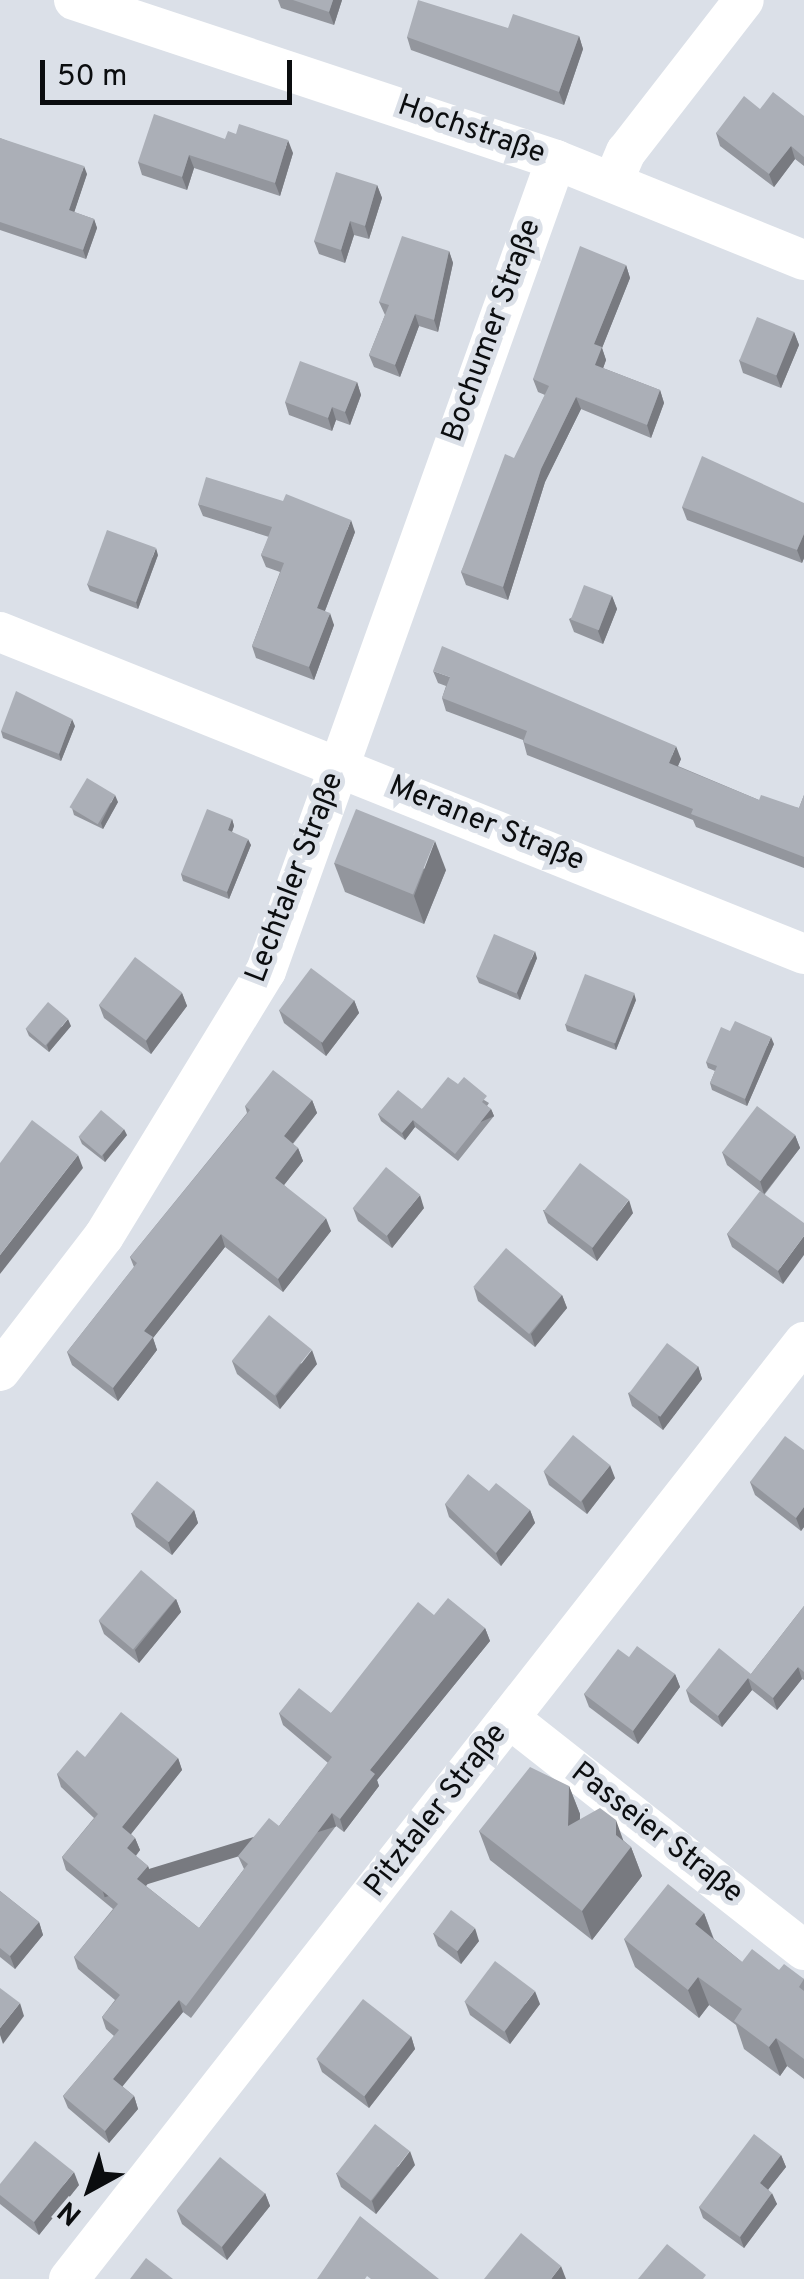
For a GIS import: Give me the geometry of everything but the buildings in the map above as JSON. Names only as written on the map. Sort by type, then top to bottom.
[{"type":"street","name":"Hochstraße","points":[[74,0],[182,16],[614,182],[804,260]]},
{"type":"street","points":[[614,182],[626,152],[744,0]]},
{"type":"street","name":"Bochumer Straße","points":[[430,503],[556,160]]},
{"type":"street","name":"Lechtaler Straße","points":[[0,1371],[104,1236],[266,971],[430,503]]},
{"type":"street","name":"Meraner Straße","points":[[0,632],[804,954]]},
{"type":"street","name":"Pitztaler Straße","points":[[69,2279],[804,1342]]},
{"type":"street","name":"Passeier Straße","points":[[509,1718],[804,1950]]}]
